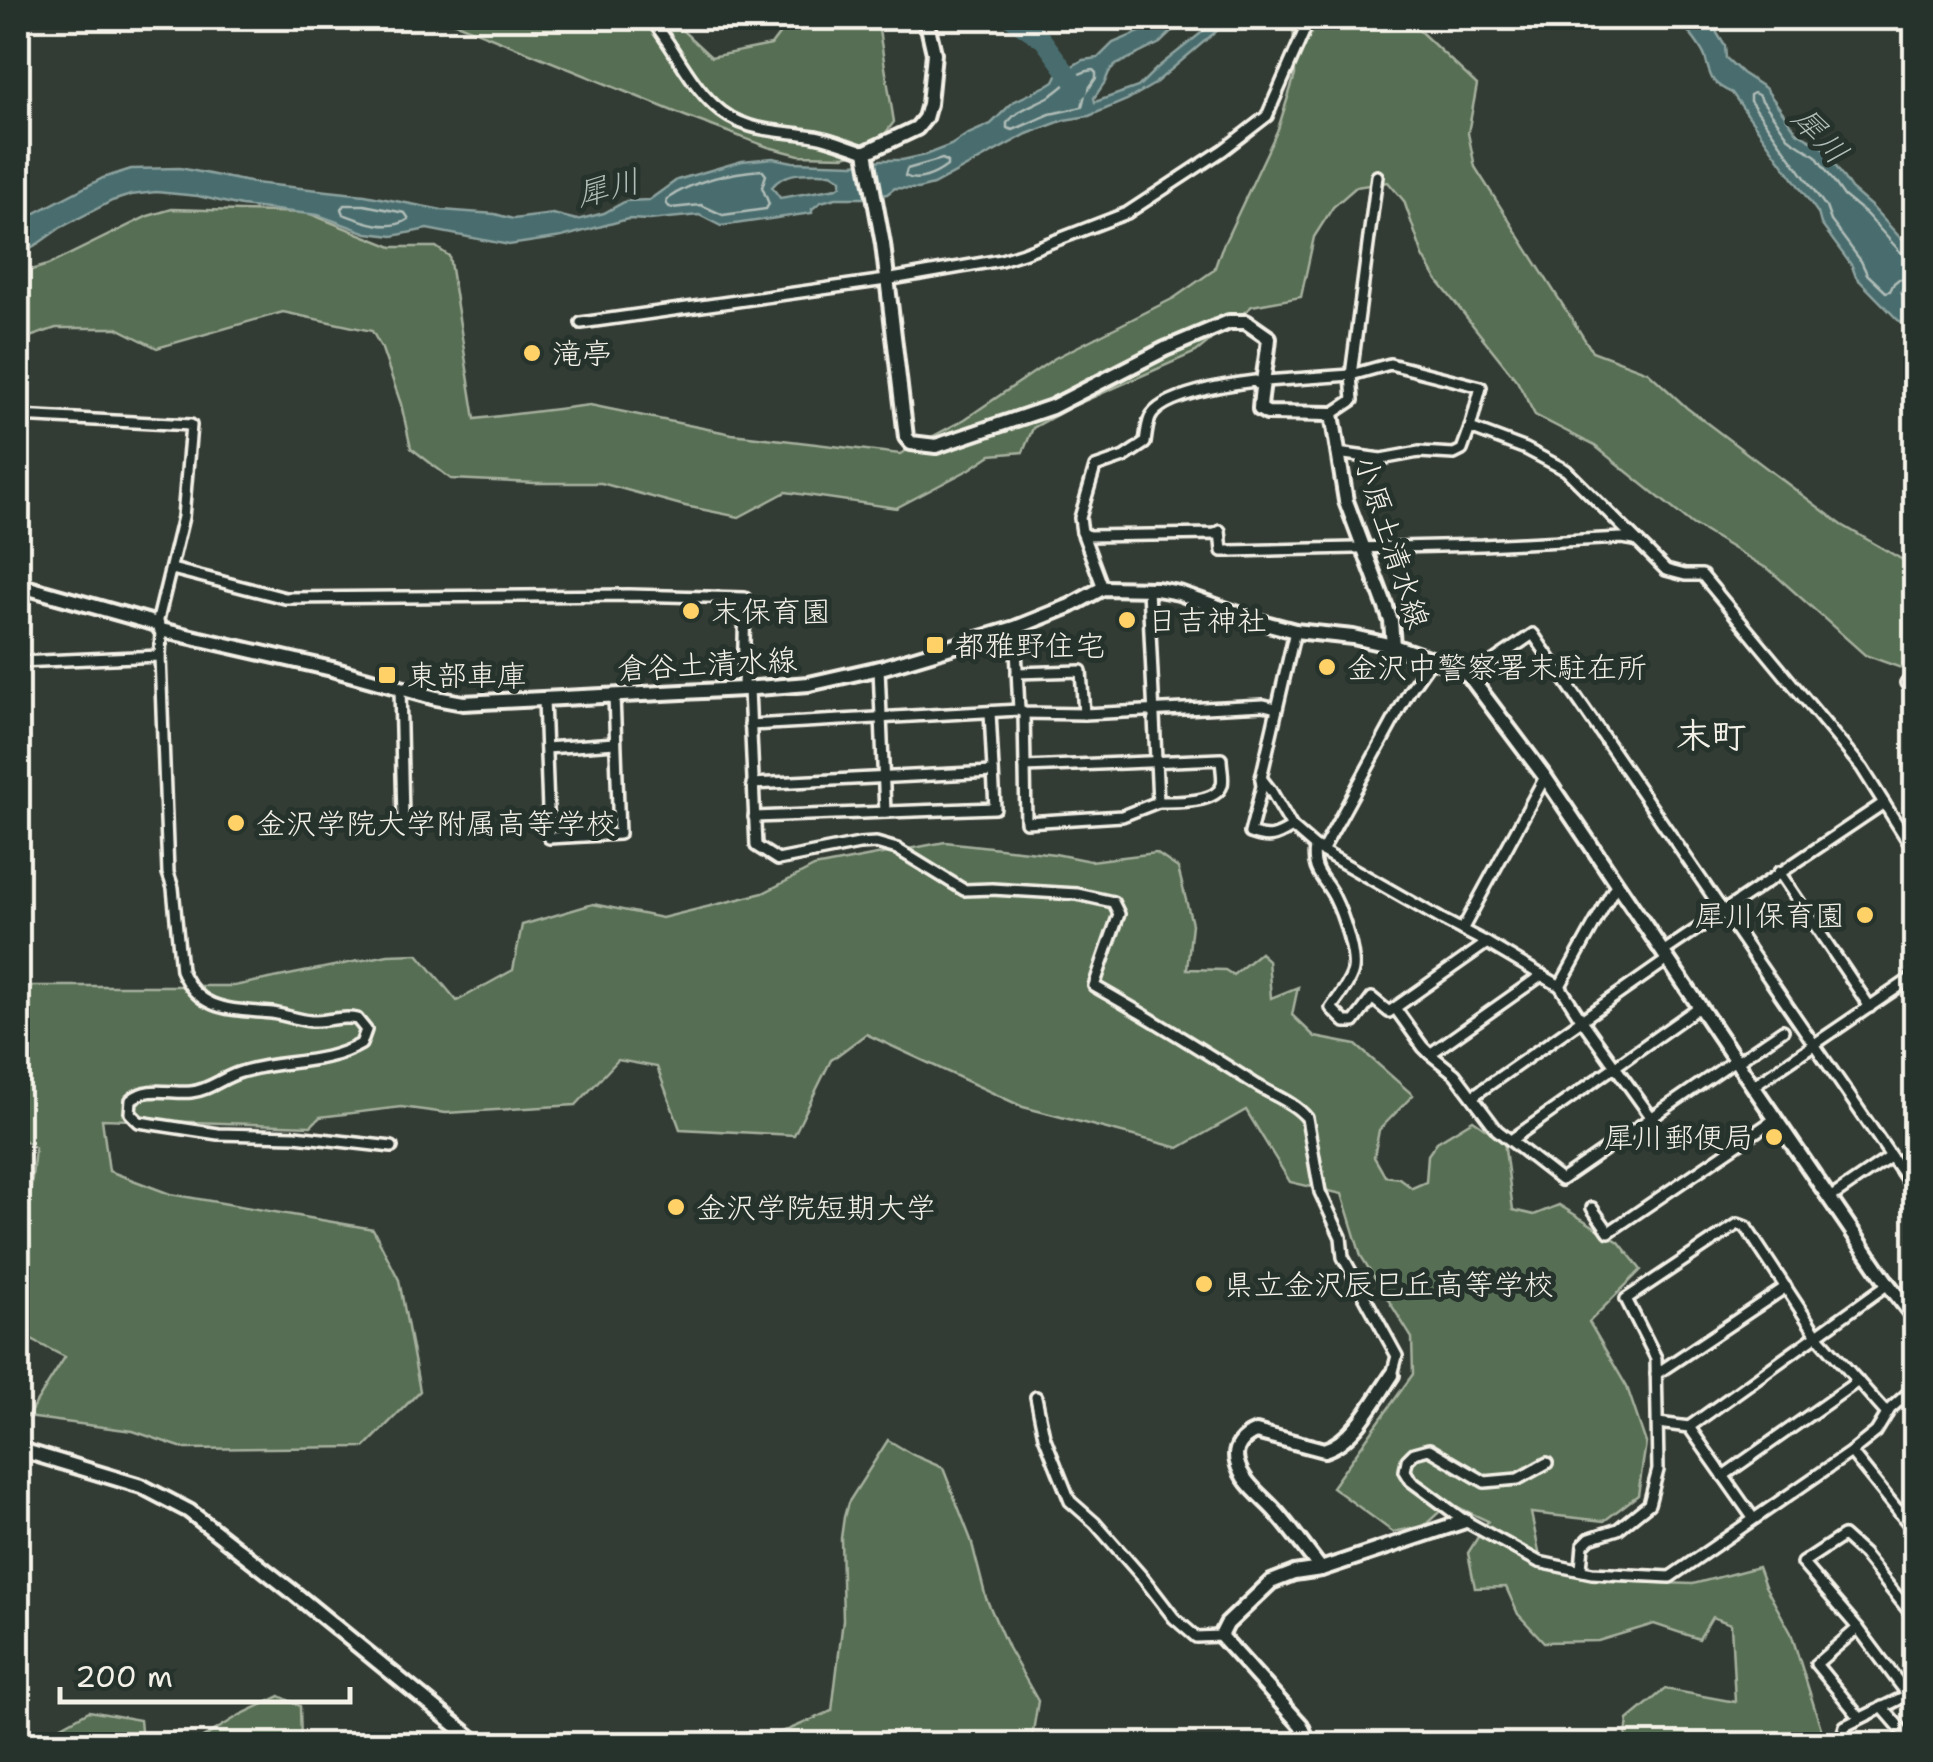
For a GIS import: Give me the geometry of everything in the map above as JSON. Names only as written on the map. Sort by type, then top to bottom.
[{"type":"main road","points":[[922,18],[934,53],[930,104],[925,118],[916,128],[867,155],[883,244],[904,431],[910,443],[936,446],[1052,407],[1165,349],[1229,322],[1246,322],[1268,338],[1260,408],[1267,413],[1332,414]]},
{"type":"main road","name":"小原土清水線","points":[[1332,414],[1346,501],[1391,621],[1392,646],[1457,668],[1470,677],[1545,777],[1752,1086],[1916,1320]]},
{"type":"main road","name":"倉谷土清水線","points":[[18,585],[159,627],[463,703],[810,684],[1015,628],[1103,588],[1179,593],[1295,631],[1392,646]]},
{"type":"main road","points":[[1321,1569],[1248,1482],[1236,1461],[1238,1445],[1248,1434],[1256,1432],[1324,1450],[1333,1448],[1344,1441],[1392,1375]]},
{"type":"main road","points":[[18,1448],[141,1486],[189,1511],[480,1744]]},
{"type":"main road","points":[[1309,1744],[1301,1724],[1221,1636],[1227,1624],[1271,1582],[1465,1521]]},
{"type":"street","points":[[650,18],[714,106],[732,119],[752,128],[819,136],[867,155]]},
{"type":"street","points":[[580,323],[886,280],[1023,254],[1127,213],[1267,116],[1310,18]]},
{"type":"street","points":[[1332,414],[1353,400],[1351,374],[1378,176]]},
{"type":"street","points":[[1103,588],[1080,518],[1096,467],[1124,457],[1144,442],[1150,419],[1159,406],[1214,386],[1351,374],[1390,364],[1481,388],[1462,450],[1454,454],[1419,452],[1381,459],[1337,453]]},
{"type":"street","points":[[18,416],[191,425],[182,518],[159,627],[168,873],[181,970],[203,1000],[222,1008],[314,1022],[357,1018],[366,1030],[361,1044],[331,1057],[252,1068],[206,1089],[137,1094],[131,1100],[130,1113],[139,1122],[218,1134],[295,1136],[392,1147]]},
{"type":"street","points":[[1470,428],[1526,449],[1566,470],[1666,570],[1702,575],[1862,768],[1916,854]]},
{"type":"street","points":[[1082,532],[1088,536],[1220,531],[1222,550],[1230,552],[1635,540]]},
{"type":"street","points":[[172,569],[285,598],[745,598],[746,689],[756,846],[778,860],[876,842],[897,849],[964,890],[1078,894],[1114,902],[1119,914],[1094,986],[1174,1031],[1307,1118],[1320,1192],[1341,1237],[1343,1257],[1398,1356],[1392,1375]]},
{"type":"street","points":[[1148,589],[1158,802]]},
{"type":"street","points":[[1015,628],[1026,822],[1122,816],[1158,802],[1191,801],[1215,795],[1222,785],[1221,760],[1025,767]]},
{"type":"street","points":[[1292,827],[1274,838],[1250,834],[1295,631]]},
{"type":"street","points":[[1470,677],[1533,634],[1916,1193]]},
{"type":"street","points":[[18,662],[160,656]]},
{"type":"street","points":[[1432,659],[1410,690],[1313,860],[1334,897],[1350,944],[1354,971],[1331,1008],[1346,1022],[1354,1022],[1372,998],[1389,1012],[1487,942]]},
{"type":"street","points":[[879,668],[885,812]]},
{"type":"street","points":[[1018,673],[1080,671],[1084,714]]},
{"type":"street","points":[[1906,683],[1916,691]]},
{"type":"street","points":[[400,687],[403,818]]},
{"type":"street","points":[[544,699],[549,838],[618,834],[614,695]]},
{"type":"street","points":[[750,725],[990,712],[1084,714],[1264,704],[1276,708]]},
{"type":"street","points":[[754,817],[995,808],[990,712]]},
{"type":"street","points":[[546,748],[616,744]]},
{"type":"street","points":[[752,784],[993,772]]},
{"type":"street","points":[[1462,930],[1545,777]]},
{"type":"street","points":[[1261,778],[1292,827],[1319,849],[1560,986],[1652,1118]]},
{"type":"street","points":[[1472,1096],[1779,872],[1884,803]]},
{"type":"street","points":[[1779,872],[1870,1007]]},
{"type":"street","points":[[1560,986],[1617,883]]},
{"type":"street","points":[[1430,1054],[1542,974]]},
{"type":"street","points":[[1752,1086],[1916,975]]},
{"type":"street","points":[[1395,1008],[1422,1046],[1454,1074],[1497,1130],[1561,1180],[1783,1030]]},
{"type":"street","points":[[1511,1140],[1699,1008]]},
{"type":"street","points":[[1592,1208],[1609,1232],[1775,1119]]},
{"type":"street","points":[[1830,1198],[1890,1157]]},
{"type":"street","points":[[1581,1569],[1583,1545],[1590,1538],[1618,1529],[1649,1504],[1658,1470],[1656,1358],[1626,1299],[1738,1224],[1746,1226],[1817,1335],[1887,1414]]},
{"type":"street","points":[[1658,1422],[1689,1426],[1888,1284]]},
{"type":"street","points":[[1656,1374],[1786,1286]]},
{"type":"street","points":[[1723,1476],[1858,1381]]},
{"type":"street","points":[[1548,1463],[1518,1480],[1486,1482],[1429,1449],[1406,1460],[1405,1471],[1412,1482],[1465,1521],[1539,1562],[1592,1572],[1670,1576],[1851,1452],[1876,1432],[1890,1409],[1916,1386]]},
{"type":"street","points":[[1036,1397],[1044,1436],[1070,1501],[1095,1524],[1174,1618],[1196,1637],[1221,1636]]},
{"type":"street","points":[[1689,1426],[1753,1518]]},
{"type":"street","points":[[1851,1452],[1916,1533]]},
{"type":"street","points":[[1899,1512],[1916,1504]]},
{"type":"street","points":[[1846,1744],[1841,1740],[1846,1726],[1912,1693],[1802,1563],[1842,1536],[1863,1554],[1916,1620]]},
{"type":"street","points":[[1858,1628],[1816,1664],[1860,1718]]},
{"type":"street","points":[[1882,1707],[1914,1744]]},
{"type":"green space","points":[[444,18],[669,18],[711,57],[771,45],[786,25],[786,18],[877,18],[894,122],[874,148],[844,156],[799,155],[685,116]]},
{"type":"green space","points":[[1293,18],[1406,18],[1477,85],[1468,133],[1475,167],[1592,351],[1648,372],[1687,408],[1842,525],[1915,567],[1915,673],[1865,655],[1771,571],[1692,524],[1595,446],[1535,415],[1517,381],[1437,280],[1423,256],[1404,201],[1388,182],[1356,187],[1333,207],[1314,237],[1301,297],[1252,306],[1196,352],[1073,406],[1033,428],[1023,452],[991,455],[896,508],[786,492],[739,517],[601,483],[451,479],[411,448],[401,404],[372,331],[283,312],[157,348],[117,328],[56,328],[18,341],[18,274],[48,265],[148,216],[172,209],[308,213],[392,247],[436,247],[449,256],[475,419],[590,405],[732,434],[900,454],[965,419],[1055,358],[1174,298],[1214,270],[1278,129],[1295,75]]},
{"type":"green space","points":[[945,842],[1090,861],[1156,853],[1178,868],[1192,924],[1187,969],[1225,970],[1233,975],[1260,953],[1268,960],[1271,998],[1298,987],[1292,1015],[1315,1037],[1356,1045],[1413,1095],[1379,1130],[1374,1157],[1385,1176],[1399,1178],[1412,1188],[1426,1182],[1428,1155],[1437,1142],[1473,1120],[1504,1141],[1513,1210],[1534,1215],[1559,1205],[1619,1242],[1641,1270],[1589,1322],[1627,1387],[1646,1443],[1638,1495],[1604,1521],[1531,1513],[1542,1566],[1606,1581],[1693,1584],[1758,1567],[1791,1633],[1826,1744],[1625,1744],[1628,1720],[1665,1689],[1735,1702],[1731,1624],[1712,1617],[1699,1639],[1654,1624],[1598,1641],[1544,1642],[1518,1614],[1506,1587],[1475,1588],[1468,1553],[1488,1521],[1449,1503],[1424,1526],[1393,1532],[1332,1487],[1413,1374],[1412,1338],[1361,1256],[1342,1194],[1290,1182],[1246,1110],[1179,1148],[1023,1107],[866,1034],[831,1060],[794,1135],[680,1129],[657,1067],[618,1060],[576,1105],[446,1113],[401,1107],[320,1117],[311,1126],[102,1119],[109,1171],[170,1194],[373,1229],[399,1280],[420,1391],[365,1447],[186,1449],[133,1431],[27,1417],[65,1357],[18,1333],[18,1269],[23,1264],[35,1148],[18,1136],[18,986],[234,986],[388,955],[418,954],[457,1001],[513,970],[522,925],[593,904],[662,918],[763,893],[814,867]]},
{"type":"green space","points":[[888,1440],[943,1468],[971,1540],[986,1598],[1038,1701],[1031,1744],[735,1744],[788,1730],[832,1711],[843,1620],[844,1517],[848,1503]]},
{"type":"green space","points":[[280,1696],[300,1706],[301,1744],[193,1744],[240,1715]]},
{"type":"green space","points":[[89,1711],[140,1720],[142,1742],[146,1744],[45,1744],[47,1734]]},
{"type":"water","points":[[1157,18],[1186,18],[1160,43],[1116,65],[1095,102],[1138,87],[1220,18],[1232,18],[1153,85],[1127,100],[1027,134],[933,185],[895,188],[887,194],[863,198],[836,198],[821,202],[812,213],[721,226],[699,215],[628,219],[562,237],[509,245],[427,229],[393,236],[367,233],[318,215],[156,192],[112,201],[18,255],[18,222],[103,178],[131,169],[180,168],[254,183],[365,195],[442,210],[513,219],[553,214],[577,220],[604,213],[626,201],[649,200],[677,180],[742,161],[773,158],[854,164],[902,160],[951,145],[991,124],[1013,102],[1046,86],[1083,60],[1098,58],[1113,43],[1142,31]],"holes":[[[831,173],[841,179],[837,188],[780,198],[772,187],[784,177],[799,174]]]},
{"type":"water","points":[[1677,18],[1716,18],[1726,58],[1765,88],[1797,132],[1823,147],[1851,189],[1915,254],[1915,291],[1903,287],[1901,292],[1915,307],[1915,329],[1898,320],[1856,277],[1821,224],[1818,213],[1732,93],[1712,79],[1703,52]]},
{"type":"waterway","points":[[1011,18],[1043,40],[1079,89]]},
{"type":"place","name":"滝亭","points":[[532,353]]},
{"type":"place","name":"末保育園","points":[[691,611]]},
{"type":"place","name":"日吉神社","points":[[1127,620]]},
{"type":"place","name":"都雅野住宅","points":[[935,645]]},
{"type":"place","name":"金沢中警察署末駐在所","points":[[1327,667]]},
{"type":"place","name":"東部車庫","points":[[387,675]]},
{"type":"place","name":"金沢学院大学附属高等学校","points":[[236,823]]},
{"type":"place","name":"犀川保育園","points":[[1865,915]]},
{"type":"place","name":"犀川郵便局","points":[[1774,1137]]},
{"type":"place","name":"金沢学院短期大学","points":[[676,1207]]},
{"type":"place","name":"県立金沢辰巳丘高等学校","points":[[1204,1284]]},
{"type":"district","name":"末町","points":[[1711,735]]},
{"type":"water label","name":"犀川","points":[[1821,135]]},
{"type":"water label","name":"犀川","points":[[608,187]]}]
